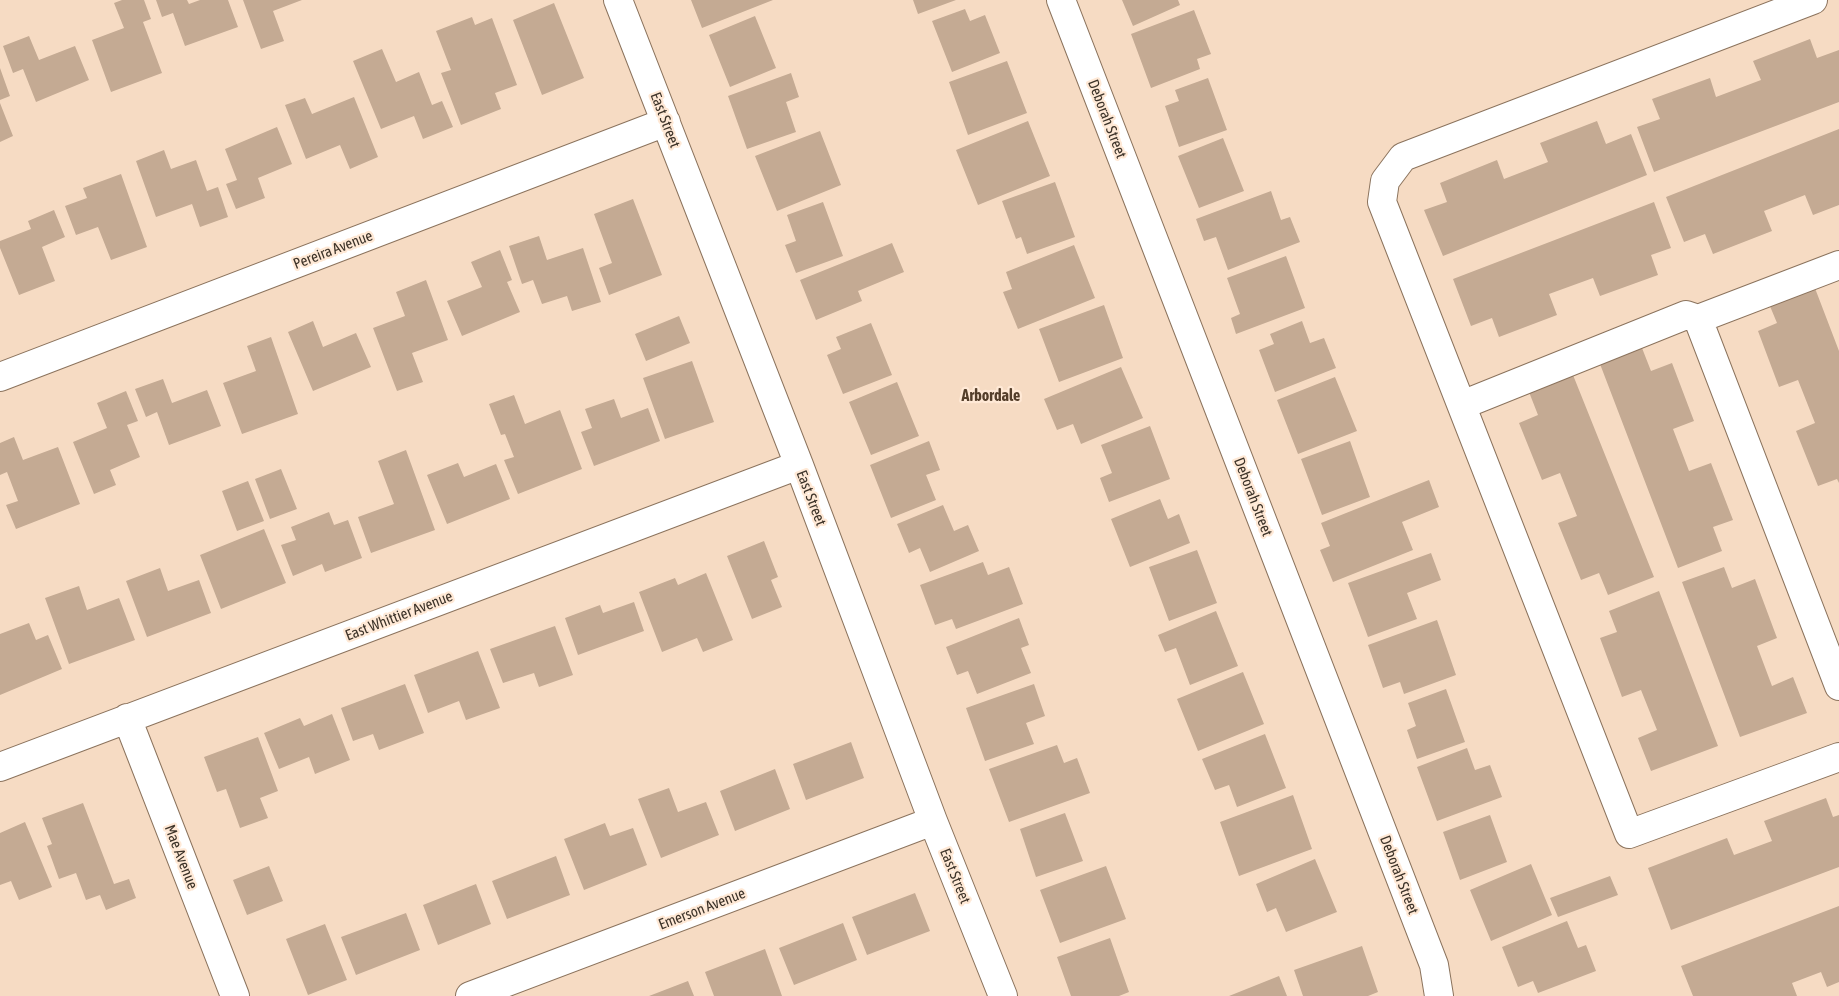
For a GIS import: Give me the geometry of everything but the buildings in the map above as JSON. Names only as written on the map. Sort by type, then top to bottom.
[{"type":"street","name":"East Street","points":[[618,0],[799,466],[933,821],[1003,996]]},
{"type":"street","name":"Deborah Street","points":[[1061,0],[1430,956],[1439,996]]},
{"type":"street","points":[[1812,0],[1403,157],[1385,181],[1382,202],[1629,834],[1839,757]]},
{"type":"street","name":"Pereira Avenue","points":[[0,377],[666,122]]},
{"type":"street","points":[[1462,405],[1686,315],[1698,320],[1839,265]]},
{"type":"street","points":[[1698,320],[1839,686]]},
{"type":"street","name":"East Whittier Avenue","points":[[0,767],[799,466]]},
{"type":"street","name":"Mae Avenue","points":[[128,718],[234,996]]},
{"type":"street","name":"Emerson Avenue","points":[[470,996],[933,821]]},
{"type":"district","name":"Arbordale","points":[[991,396]]}]
